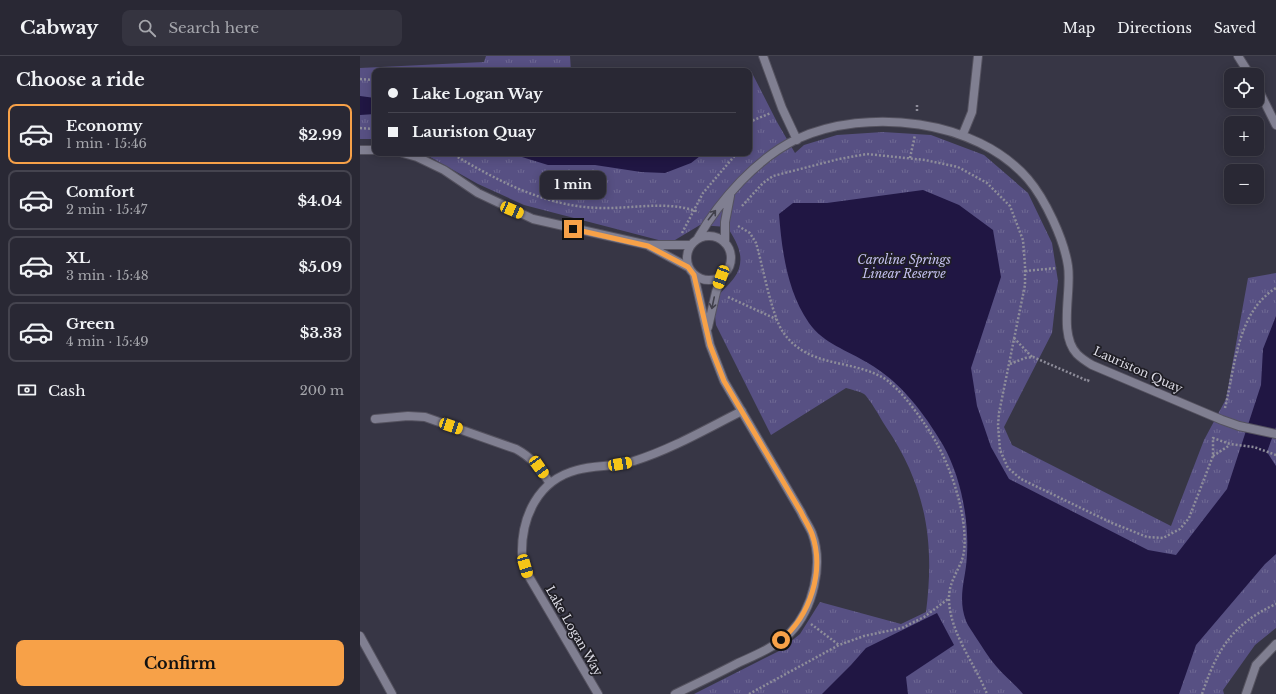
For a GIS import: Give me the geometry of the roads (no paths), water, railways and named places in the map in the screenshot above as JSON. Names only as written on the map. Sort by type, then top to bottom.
[{"type":"street","points":[[763,56],[782,108],[797,140]]},
{"type":"street","points":[[962,134],[972,112],[978,56]]},
{"type":"street","points":[[1238,56],[1246,68]]},
{"type":"street","points":[[1264,101],[1276,125]]},
{"type":"street","name":"Lauriston Quay","points":[[698,238],[711,217],[746,177],[768,156],[797,140],[818,131],[847,124],[879,123],[917,124],[941,128],[962,134],[998,154],[1028,179],[1056,225],[1068,266],[1068,337],[1077,354],[1092,365],[1222,420],[1239,426],[1276,434]]},
{"type":"street","points":[[360,150],[372,150]]},
{"type":"street","points":[[414,156],[444,170],[478,193],[533,219],[648,246],[688,267]]},
{"type":"street","points":[[694,275],[707,281],[721,277],[727,272],[730,265],[729,250],[725,243],[725,222],[730,195]]},
{"type":"street","points":[[675,694],[771,647],[790,633],[802,617],[812,596],[816,570],[816,551],[812,534],[801,512],[716,364],[694,275],[688,267],[686,259],[691,245],[698,238],[713,236],[725,243]]},
{"type":"street","points":[[648,246],[691,245]]},
{"type":"street","points":[[707,330],[721,277]]},
{"type":"street","name":"Lake Logan Way","points":[[598,694],[531,581],[522,556],[523,531],[532,506],[549,482],[563,474],[578,469],[632,462],[665,450],[742,411]]},
{"type":"street","points":[[375,419],[408,416],[425,417],[516,449],[527,455],[537,464],[549,482]]},
{"type":"street","points":[[360,636],[392,694]]},
{"type":"street","points":[[1246,694],[1256,665],[1276,644]]},
{"type":"park label","name":"Caroline Springs Linear Reserve","points":[[904,267]]}]
